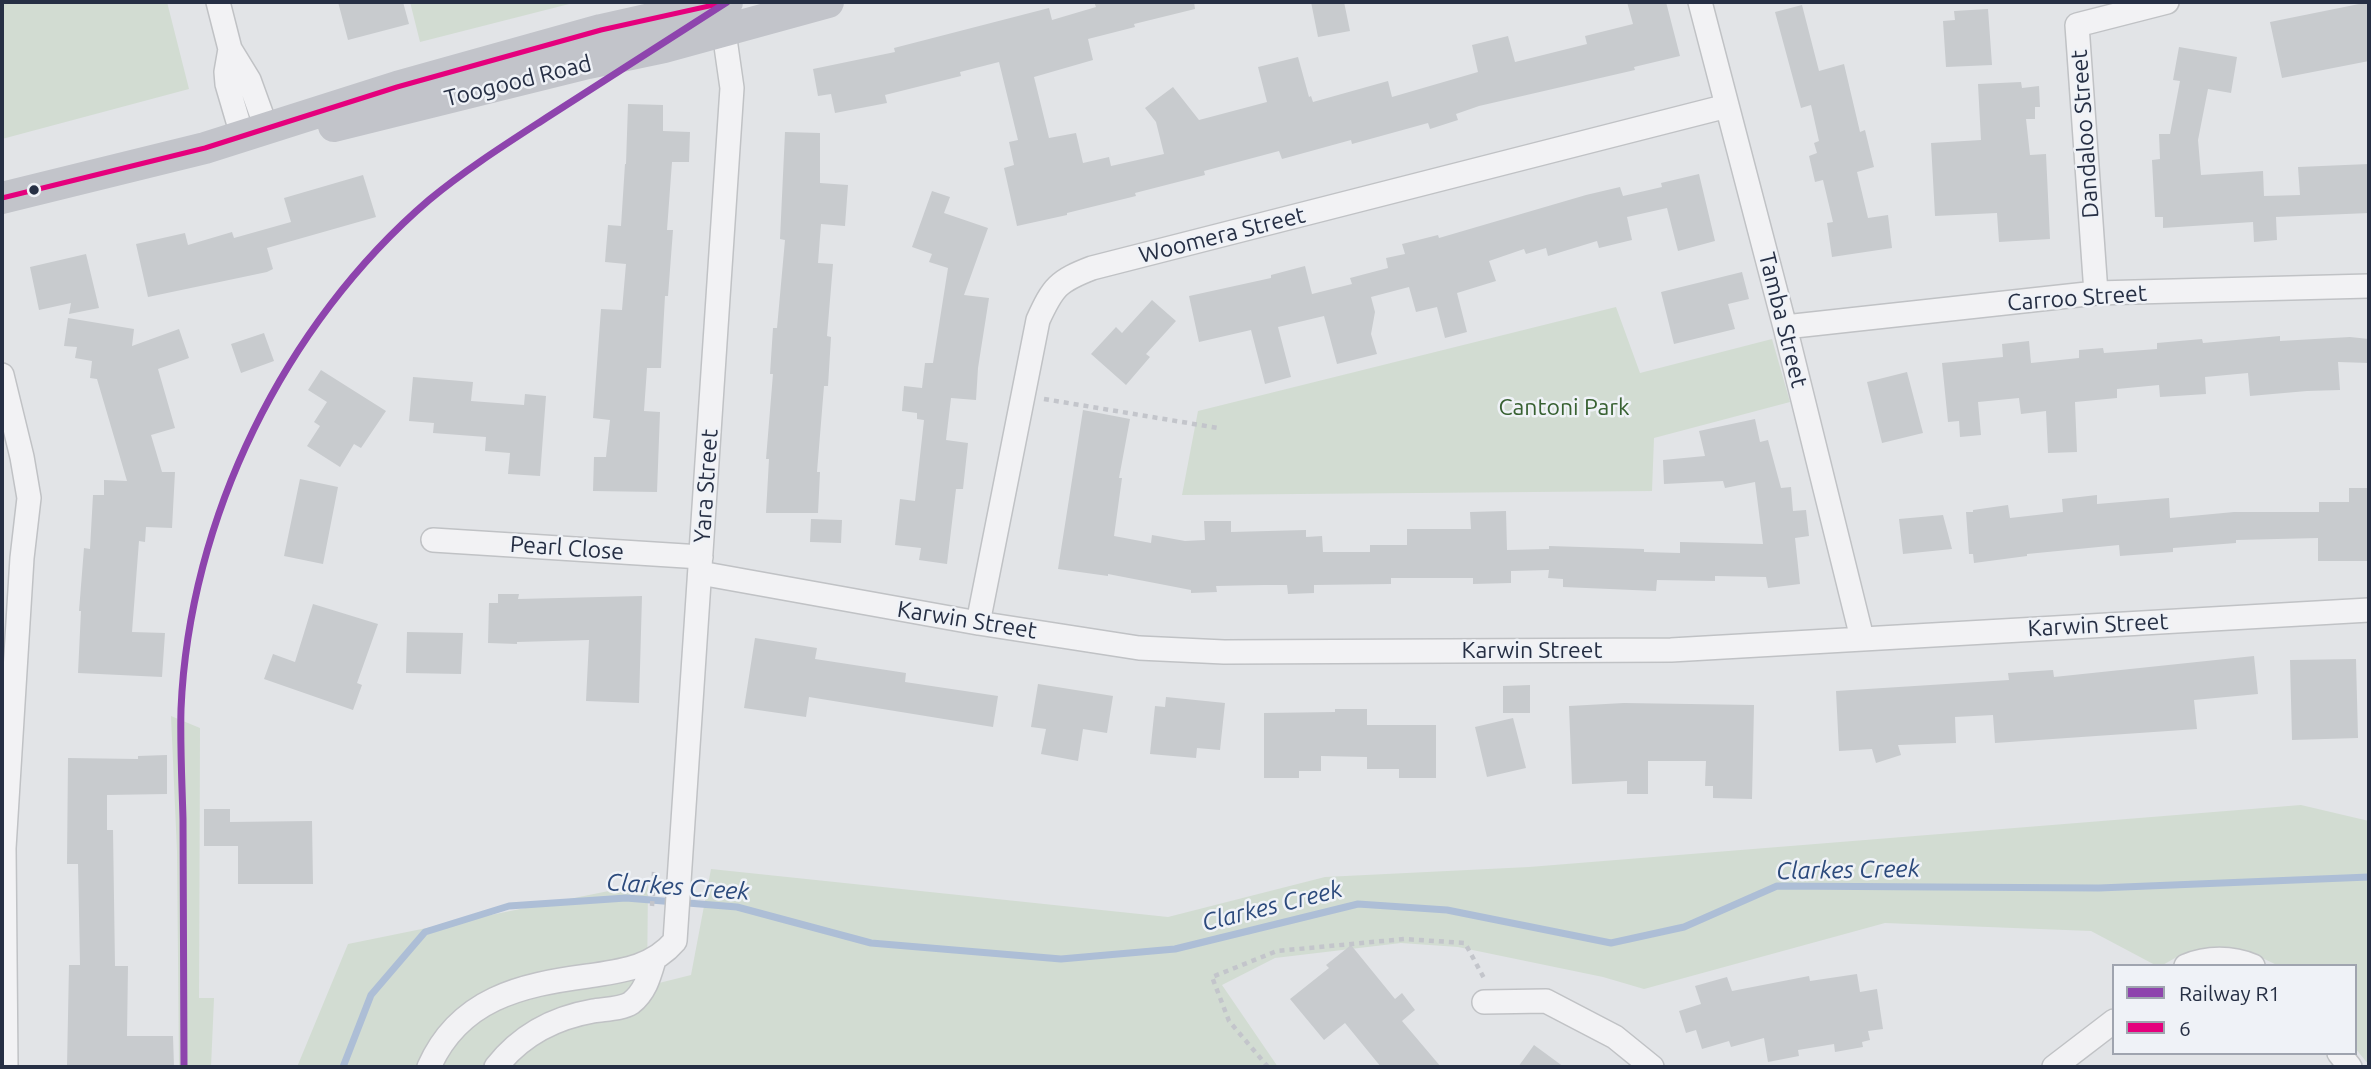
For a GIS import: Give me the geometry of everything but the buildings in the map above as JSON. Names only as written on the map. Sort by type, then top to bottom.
[{"type":"street","points":[[218,2],[230,49],[226,79],[255,135]]},
{"type":"street","name":"Toogood Road","points":[[2,198],[255,135],[397,87],[645,18],[828,2]]},
{"type":"street","name":"Tamba Street","points":[[1700,2],[1785,327],[1862,638]]},
{"type":"street","name":"Dandaloo Street","points":[[2096,293],[2077,25],[2167,2]]},
{"type":"street","name":"Yara Street","points":[[654,960],[666,952],[676,935],[732,89],[723,12]]},
{"type":"street","name":"Woomera Street","points":[[978,623],[1038,320],[1049,295],[1066,278],[1092,268],[1727,106]]},
{"type":"street","name":"Carroo Street","points":[[1785,327],[2096,293],[2369,286]]},
{"type":"street","points":[[2,375],[29,498],[12,558],[3,909],[6,1067]]},
{"type":"street","name":"Pearl Close","points":[[433,540],[701,565]]},
{"type":"street","name":"Karwin Street","points":[[701,565],[978,623],[1139,648],[1224,652],[1671,650],[2369,610]]},
{"type":"street","points":[[2192,964],[2210,958],[2248,964]]},
{"type":"street","points":[[429,1067],[437,1048],[447,1035],[470,1013],[494,999],[533,985],[636,968],[654,960]]},
{"type":"street","points":[[496,1067],[508,1052],[543,1026],[586,1013],[629,1005],[646,986],[654,960]]},
{"type":"street","points":[[1490,1002],[1546,1001],[1615,1037],[1652,1067]]},
{"type":"street","points":[[2054,1067],[2112,1023]]},
{"type":"path","points":[[1023,396],[1218,428]]},
{"type":"path","points":[[652,913],[654,872]]},
{"type":"path","points":[[1268,1067],[1229,1021],[1212,977],[1268,954],[1404,939],[1465,943],[1490,1002]]},
{"type":"green space","points":[[2,2],[167,2],[189,89],[2,139]]},
{"type":"green space","points":[[410,2],[577,2],[420,42]]},
{"type":"green space","name":"Cantoni Park","points":[[1616,307],[1640,373],[1772,339],[1790,402],[1654,438],[1652,491],[1182,495],[1198,411]]},
{"type":"green space","points":[[171,716],[200,728],[199,998],[214,998],[211,1067],[179,1067],[177,851]]},
{"type":"green space","points":[[2301,805],[2369,821],[2369,1065],[2357,1050],[2357,964],[2275,964],[2254,954],[2214,949],[2182,954],[2164,964],[2153,964],[2091,931],[1885,923],[1644,989],[1603,977],[1458,947],[1401,943],[1275,958],[1222,985],[1278,1067],[297,1067],[348,944],[648,883],[647,986],[691,975],[711,869],[1168,917],[1325,877],[1529,867]]},
{"type":"waterway","name":"Clarkes Creek","points":[[343,1067],[371,995],[425,932],[509,906],[626,898],[737,907],[871,943],[1061,959],[1175,949],[1358,904],[1447,910],[1611,943],[1684,927],[1777,886],[2099,888],[2369,877]]},
{"type":"rail line","name":"R1","points":[[184,1067],[181,709],[188,638],[203,567],[225,497],[254,430],[289,365],[330,305],[377,250],[429,200],[501,147],[727,2]]},
{"type":"transit line","name":"6","points":[[2,198],[205,148],[397,87],[601,30],[727,2]]}]
